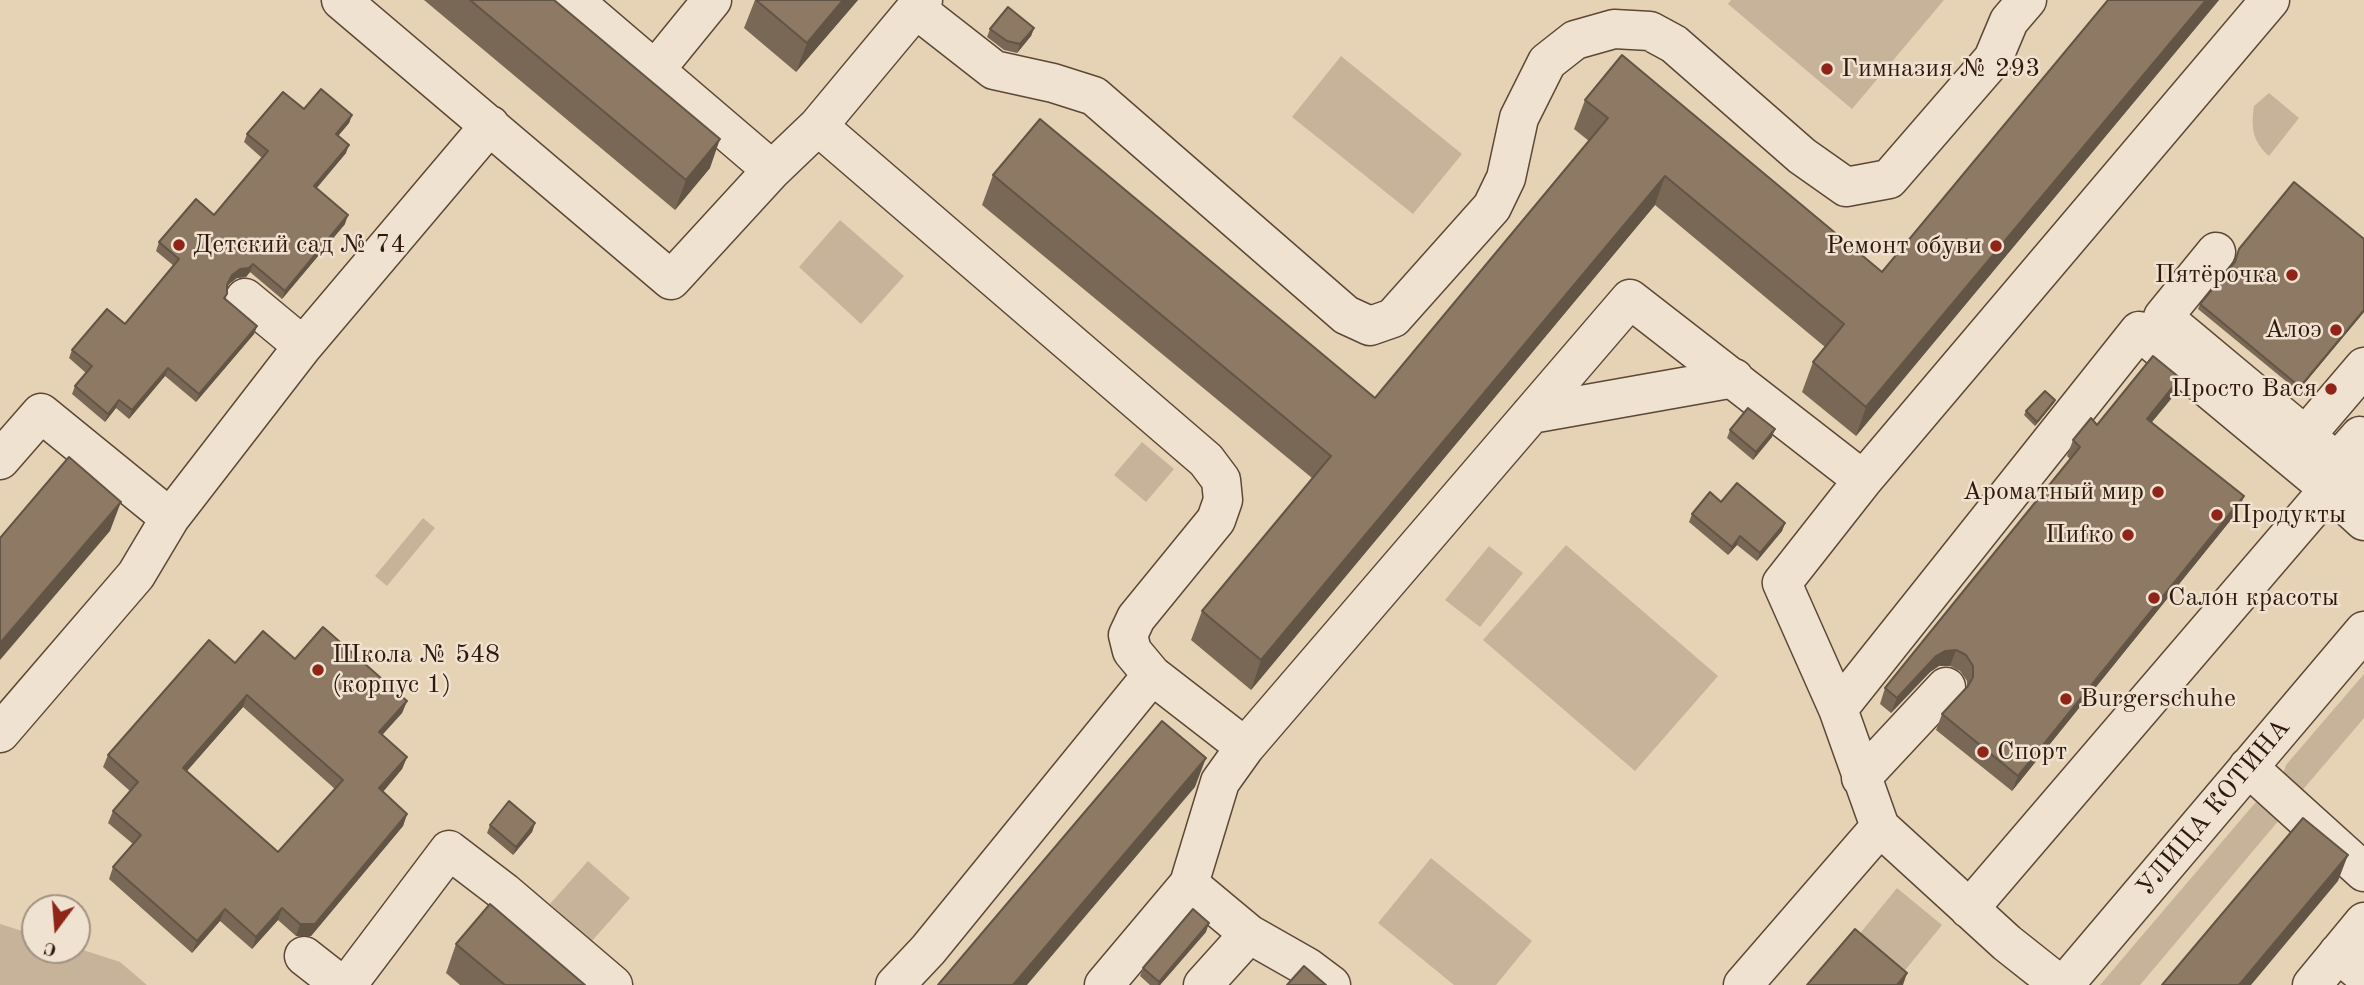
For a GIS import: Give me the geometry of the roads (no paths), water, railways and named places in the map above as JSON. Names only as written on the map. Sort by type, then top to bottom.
[{"type":"street","points":[[341,0],[671,280],[772,170],[818,126],[919,4],[994,70],[1053,83],[1094,96],[1346,315],[1370,326],[1393,318],[1492,207],[1506,178],[1519,118],[1532,91],[1547,62],[1575,40],[1614,29],[1650,31],[1674,44],[1802,156],[1846,187],[1889,179],[1993,59],[2009,21],[2027,0]]},
{"type":"street","points":[[573,0],[772,170]]},
{"type":"street","points":[[655,69],[712,0]]},
{"type":"street","points":[[2062,985],[1969,909],[1880,827],[1838,709],[1782,583],[1863,480],[2270,0]]},
{"type":"street","points":[[0,733],[136,575],[170,518],[303,346],[491,125]]},
{"type":"street","points":[[818,126],[1206,460],[1221,480],[1223,500],[1216,520],[1140,611],[1128,635],[1132,651],[1152,675],[1245,747]]},
{"type":"street","points":[[2216,252],[2163,317],[2348,468],[2364,519]]},
{"type":"street","points":[[245,298],[303,346]]},
{"type":"street","points":[[1104,985],[1189,884],[1220,782],[1245,747],[1630,299],[1863,480]]},
{"type":"street","points":[[1838,709],[2139,331],[2348,468]]},
{"type":"street","points":[[2306,435],[2364,367]]},
{"type":"street","points":[[1531,414],[1734,378]]},
{"type":"street","points":[[0,460],[41,413],[170,518]]},
{"type":"street","points":[[1969,909],[2348,468]]},
{"type":"street","name":"УЛИЦА КОТИНА","points":[[2062,985],[2364,631]]},
{"type":"street","points":[[895,985],[928,950],[1152,675]]},
{"type":"street","points":[[1861,778],[1946,687]]},
{"type":"street","points":[[2248,767],[2364,872]]},
{"type":"street","points":[[1743,985],[1880,827]]},
{"type":"street","points":[[347,985],[449,850],[504,892],[613,985]]},
{"type":"street","points":[[1189,884],[1249,934],[1307,967],[1331,985]]},
{"type":"street","points":[[2312,985],[2351,964],[2364,922]]},
{"type":"street","points":[[1203,985],[1249,934]]},
{"type":"street","points":[[304,956],[341,985]]},
{"type":"place","name":"Гимназия № 293","points":[[1827,69]]},
{"type":"place","name":"Детский сад № 74","points":[[179,245]]},
{"type":"place","name":"Ремонт обуви","points":[[1996,246]]},
{"type":"place","name":"Пятёрочка","points":[[2292,275]]},
{"type":"place","name":"Алоэ","points":[[2336,330]]},
{"type":"place","name":"Просто Вася","points":[[2331,389]]},
{"type":"place","name":"Ароматный мир","points":[[2158,492]]},
{"type":"place","name":"Продукты","points":[[2217,515]]},
{"type":"place","name":"Пиfко","points":[[2128,535]]},
{"type":"place","name":"Салон красоты","points":[[2154,598]]},
{"type":"place","name":"Школа № 548 (корпус 1)","points":[[318,670]]},
{"type":"place","name":"Burgerschuhe","points":[[2066,699]]},
{"type":"place","name":"Спорт","points":[[1983,752]]}]
